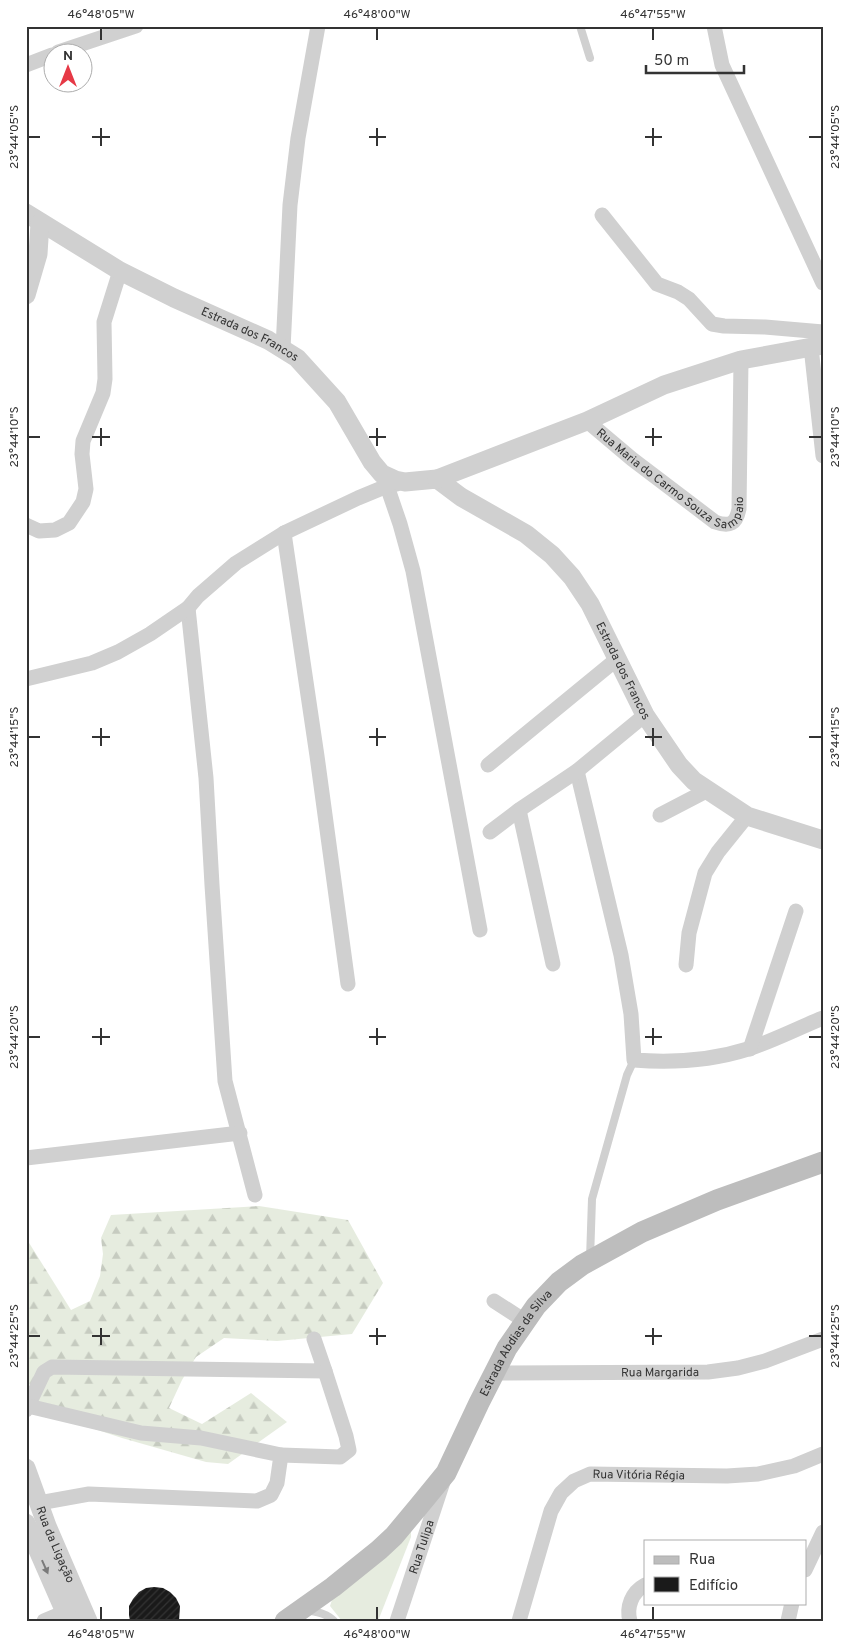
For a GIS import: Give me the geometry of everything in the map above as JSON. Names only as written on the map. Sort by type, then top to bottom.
[{"type":"main road","name":"Estrada Abdias da Silva","points":[[294,1615],[379,1550],[394,1536],[446,1473],[507,1348],[525,1320],[548,1292],[590,1260],[642,1232],[683,1214],[823,1162]]},
{"type":"street","points":[[88,42],[136,26]]},
{"type":"street","points":[[283,350],[292,186],[298,138],[318,26]]},
{"type":"street","points":[[714,26],[722,65],[823,283]]},
{"type":"street","points":[[26,65],[42,59]]},
{"type":"street","points":[[602,215],[658,284],[690,299],[712,324],[823,332]]},
{"type":"street","points":[[26,295],[38,254],[33,218]]},
{"type":"street","name":"Estrada dos Francos","points":[[33,218],[120,271],[174,298],[268,340],[297,358],[337,402],[372,462],[382,474],[395,480],[396,484],[437,479],[586,420],[664,385],[741,360],[817,346]]},
{"type":"street","points":[[26,525],[39,531],[55,530],[69,523],[83,502],[86,489],[82,454],[83,441],[103,393],[105,379],[104,322],[120,271]]},
{"type":"street","points":[[817,346],[823,456]]},
{"type":"street","name":"Rua Maria do Carmo Souza Sampaio","points":[[586,420],[632,459],[715,522],[724,525],[731,524],[737,518],[739,509],[741,360]]},
{"type":"street","name":"Estrada dos Francos","points":[[437,479],[461,497],[526,534],[552,555],[572,578],[590,604],[645,715],[678,765],[694,781],[747,816],[823,840]]},
{"type":"street","points":[[26,679],[92,663],[118,652],[150,634],[188,608],[198,596],[236,563],[284,533],[350,502],[396,484],[400,524],[413,571],[480,930]]},
{"type":"street","points":[[284,533],[348,984]]},
{"type":"street","points":[[188,608],[206,778],[225,1081],[255,1195]]},
{"type":"street","points":[[488,765],[617,659]]},
{"type":"street","points":[[490,832],[577,771],[645,715]]},
{"type":"street","points":[[577,771],[621,956],[632,1014],[634,1060],[683,1062],[720,1057],[750,1048],[823,1018]]},
{"type":"street","points":[[660,814],[708,790]]},
{"type":"street","points":[[519,810],[553,964]]},
{"type":"street","points":[[686,965],[689,934],[705,873],[718,852],[747,816]]},
{"type":"street","points":[[750,1048],[796,911]]},
{"type":"street","points":[[26,1158],[240,1133]]},
{"type":"street","points":[[494,1301],[525,1320]]},
{"type":"street","points":[[314,1339],[325,1371],[346,1436],[349,1450],[340,1457],[281,1455],[201,1438],[141,1433],[27,1408],[44,1372],[52,1366],[325,1371]]},
{"type":"street","name":"Rua Margarida","points":[[494,1373],[708,1372],[738,1368],[765,1361],[823,1339]]},
{"type":"street","name":"Rua Vitória Régia","points":[[519,1621],[551,1510],[561,1493],[574,1480],[590,1474],[727,1476],[758,1474],[794,1466],[823,1454]]},
{"type":"street","points":[[39,1503],[89,1494],[257,1501],[271,1495],[277,1483],[281,1455]]},
{"type":"street","name":"Rua da Ligação","points":[[26,1468],[76,1615]]},
{"type":"street","name":"Rua Tulipa","points":[[397,1621],[446,1473]]},
{"type":"street","name":"Rua da Ligação","points":[[27,1527],[76,1615]]},
{"type":"street","points":[[806,1568],[823,1532]]},
{"type":"street","points":[[630,1621],[628,1614],[630,1604],[634,1594],[644,1586]]},
{"type":"street","points":[[788,1621],[792,1604]]},
{"type":"street","points":[[44,1621],[76,1615]]},
{"type":"lane","points":[[580,26],[590,58]]},
{"type":"lane","points":[[590,1260],[592,1199],[627,1075],[634,1060]]},
{"type":"lane","points":[[294,1615],[320,1613],[331,1617],[334,1621]]},
{"type":"green space","points":[[259,1206],[348,1220],[383,1283],[352,1334],[277,1341],[224,1338],[196,1357],[182,1380],[169,1408],[202,1424],[251,1393],[287,1422],[228,1464],[206,1462],[122,1438],[46,1413],[26,1379],[26,1238],[71,1310],[90,1301],[100,1276],[103,1254],[101,1238],[111,1215]]},
{"type":"green space","points":[[411,1531],[411,1537],[378,1621],[342,1621],[330,1606],[334,1594]]},
{"type":"building","points":[[146,1588],[163,1588],[176,1598],[180,1606],[179,1621],[130,1621],[129,1606],[133,1599]]}]
